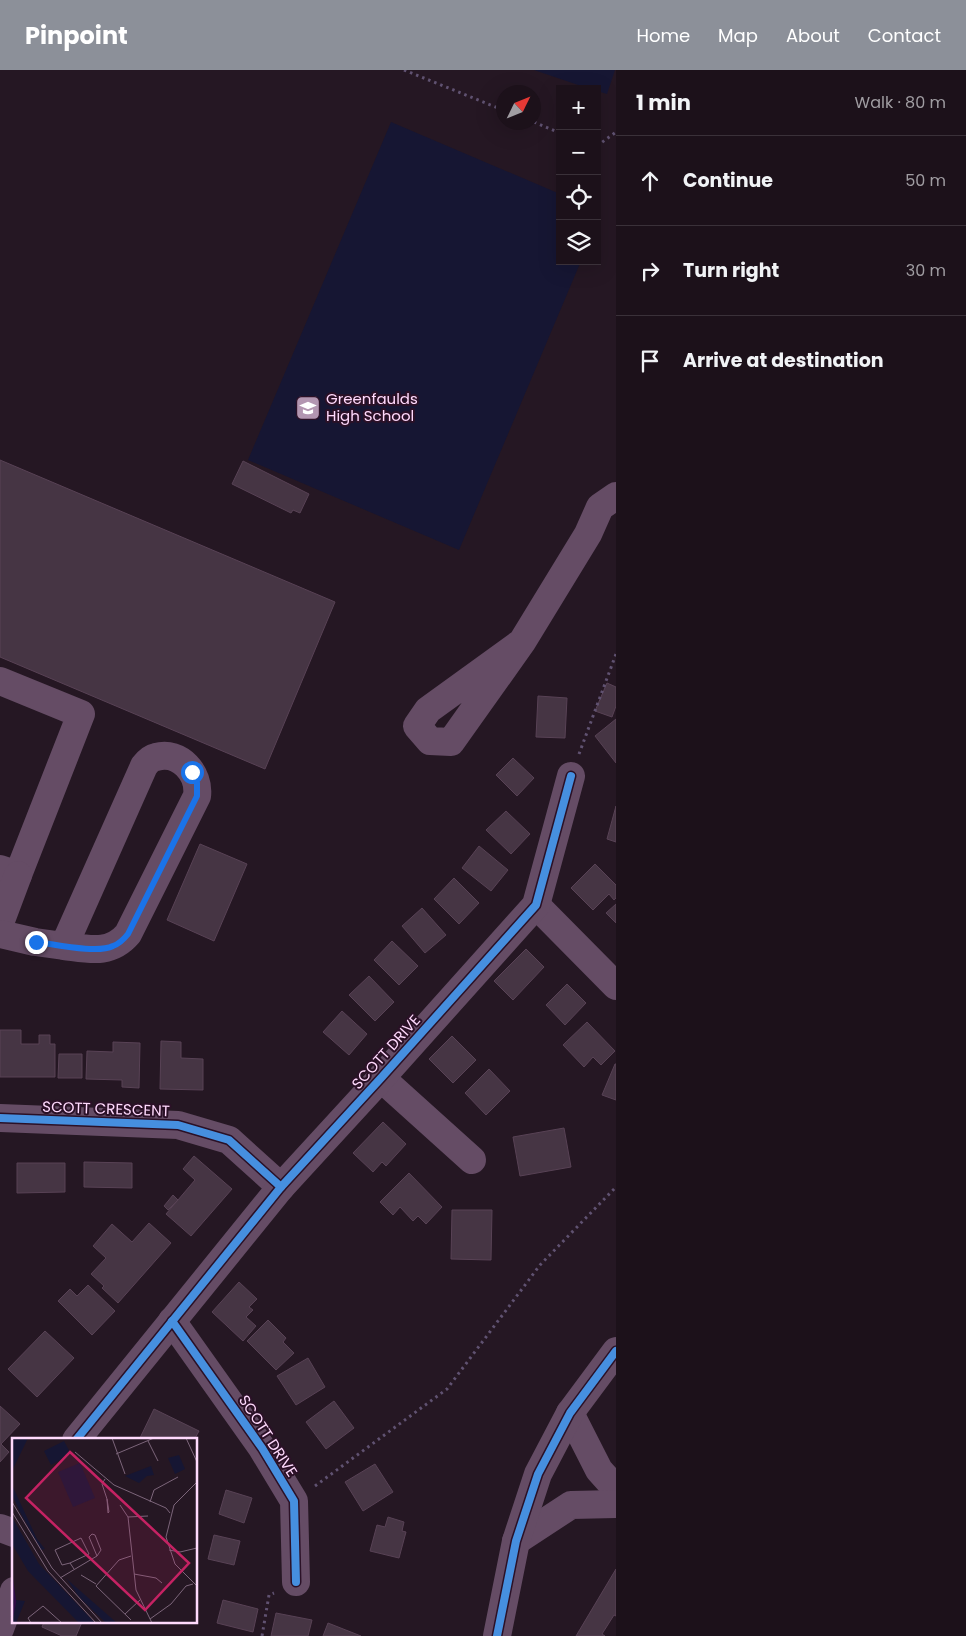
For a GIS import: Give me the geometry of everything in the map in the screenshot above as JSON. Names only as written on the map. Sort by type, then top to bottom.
[{"type":"street","points":[[522,642],[588,534],[600,507],[616,496]]},
{"type":"street","points":[[0,681],[80,714],[9,872],[0,923]]},
{"type":"street","points":[[0,934],[36,942],[64,946],[105,949],[118,943],[128,934],[197,796],[198,788],[195,777],[188,766],[182,762],[170,756],[158,756],[154,757],[144,766],[64,946]]},
{"type":"street","name":"SCOTT DRIVE","points":[[78,1438],[280,1187],[381,1078],[536,905],[571,776]]},
{"type":"street","points":[[536,905],[616,986]]},
{"type":"street","name":"SCOTT DRIVE","points":[[381,1078],[472,1160]]},
{"type":"street","name":"SCOTT CRESCENT","points":[[0,1118],[178,1125],[229,1140],[280,1187]]},
{"type":"street","name":"SCOTT DRIVE","points":[[172,1320],[262,1448],[294,1501],[296,1582]]},
{"type":"street","points":[[497,1636],[516,1541],[538,1474],[570,1413],[616,1351]]},
{"type":"street","points":[[570,1413],[599,1470],[616,1488]]},
{"type":"street","points":[[516,1541],[571,1505],[616,1504]]},
{"type":"street","points":[[0,1528],[12,1532]]},
{"type":"street","points":[[0,1629],[12,1596]]},
{"type":"path","points":[[404,70],[496,107]]},
{"type":"path","points":[[541,125],[556,131]]},
{"type":"path","points":[[601,143],[616,132]]},
{"type":"path","points":[[571,776],[616,654]]},
{"type":"path","points":[[294,1501],[447,1389],[540,1265],[616,1187]]},
{"type":"path","points":[[262,1636],[270,1595],[296,1582]]},
{"type":"shaded area","points":[[534,70],[615,70],[607,94],[601,92],[601,85],[578,85]]},
{"type":"shaded area","points":[[391,122],[556,192],[556,265],[579,265],[459,550],[248,460]]},
{"type":"building","points":[[0,460],[335,602],[265,769],[0,657]]},
{"type":"building","points":[[243,461],[309,494],[300,513],[293,510],[291,513],[232,484]]},
{"type":"building","points":[[607,683],[616,687],[616,706],[612,717],[595,711]]},
{"type":"building","points":[[538,696],[567,698],[565,738],[536,737]]},
{"type":"building","points":[[616,719],[616,763],[595,736]]},
{"type":"building","points":[[513,758],[534,778],[517,796],[496,775]]},
{"type":"building","points":[[616,806],[616,842],[607,839]]},
{"type":"building","points":[[506,811],[530,834],[511,854],[486,830]]},
{"type":"building","points":[[200,844],[247,864],[214,941],[167,920]]},
{"type":"building","points":[[479,846],[508,870],[491,891],[462,868]]},
{"type":"building","points":[[595,864],[616,885],[616,898],[614,900],[609,894],[593,910],[571,888]]},
{"type":"building","points":[[454,878],[479,903],[459,924],[434,899]]},
{"type":"building","points":[[616,904],[616,923],[606,913]]},
{"type":"building","points":[[422,908],[446,935],[425,953],[402,926]]},
{"type":"building","points":[[392,941],[418,966],[399,985],[374,960]]},
{"type":"building","points":[[526,949],[544,967],[513,1000],[494,981]]},
{"type":"building","points":[[369,976],[394,1002],[375,1021],[349,995]]},
{"type":"building","points":[[567,984],[586,1003],[565,1025],[546,1005]]},
{"type":"building","points":[[342,1011],[367,1034],[349,1055],[323,1032]]},
{"type":"building","points":[[587,1022],[615,1051],[601,1065],[593,1057],[584,1067],[563,1045]]},
{"type":"building","points":[[0,1030],[21,1030],[21,1044],[39,1044],[39,1035],[50,1035],[50,1044],[55,1044],[55,1077],[0,1077]]},
{"type":"building","points":[[452,1036],[476,1060],[453,1083],[429,1059]]},
{"type":"building","points":[[161,1041],[181,1042],[181,1058],[203,1059],[203,1090],[160,1089]]},
{"type":"building","points":[[113,1042],[140,1043],[139,1088],[122,1087],[122,1080],[86,1079],[87,1051],[113,1052]]},
{"type":"building","points":[[59,1054],[82,1054],[82,1078],[58,1078]]},
{"type":"building","points":[[616,1064],[616,1100],[602,1095]]},
{"type":"building","points":[[489,1069],[510,1091],[486,1115],[465,1093]]},
{"type":"building","points":[[383,1122],[406,1144],[386,1166],[382,1162],[373,1172],[353,1153]]},
{"type":"building","points":[[564,1128],[571,1167],[520,1176],[513,1137]]},
{"type":"building","points":[[194,1156],[232,1189],[191,1236],[166,1214],[195,1180],[183,1169]]},
{"type":"building","points":[[84,1162],[132,1163],[132,1188],[84,1187]]},
{"type":"building","points":[[17,1163],[65,1163],[65,1192],[17,1193]]},
{"type":"building","points":[[409,1173],[442,1207],[426,1224],[418,1216],[413,1221],[400,1207],[393,1215],[380,1202]]},
{"type":"building","points":[[173,1195],[178,1200],[168,1210],[164,1206]]},
{"type":"building","points":[[452,1210],[492,1210],[491,1260],[451,1259]]},
{"type":"building","points":[[149,1223],[171,1243],[118,1303],[91,1274],[106,1258],[93,1246],[112,1224],[132,1242]]},
{"type":"building","points":[[239,1282],[257,1299],[249,1307],[253,1310],[246,1317],[256,1326],[243,1341],[212,1312]]},
{"type":"building","points":[[88,1285],[115,1311],[92,1335],[58,1301],[70,1289],[77,1296]]},
{"type":"building","points":[[268,1320],[286,1338],[283,1342],[294,1353],[276,1370],[247,1341]]},
{"type":"building","points":[[45,1331],[74,1358],[37,1397],[8,1369]]},
{"type":"building","points":[[308,1358],[325,1387],[296,1405],[277,1376]]},
{"type":"building","points":[[334,1401],[354,1428],[326,1449],[306,1422]]},
{"type":"building","points":[[0,1406],[20,1424],[1,1444],[9,1452],[0,1462]]},
{"type":"building","points":[[154,1409],[199,1431],[195,1438],[140,1438]]},
{"type":"building","points":[[375,1464],[393,1492],[363,1511],[345,1482]]},
{"type":"building","points":[[226,1490],[252,1498],[244,1523],[219,1514]]},
{"type":"building","points":[[388,1517],[404,1522],[402,1531],[406,1532],[399,1558],[370,1551],[377,1525],[385,1527]]},
{"type":"building","points":[[214,1535],[240,1541],[234,1565],[208,1559]]},
{"type":"building","points":[[616,1569],[616,1616],[614,1615],[602,1634],[605,1636],[576,1636]]},
{"type":"building","points":[[223,1600],[258,1609],[253,1632],[217,1623]]},
{"type":"building","points":[[276,1613],[312,1620],[308,1636],[271,1636]]},
{"type":"building","points":[[328,1623],[361,1636],[323,1636]]},
{"type":"building","points":[[43,1624],[81,1624],[76,1636],[62,1636],[42,1627]]},
{"type":"cycle path","points":[[78,1438],[281,1187],[536,905],[571,776]]},
{"type":"cycle path","points":[[0,1118],[178,1125],[229,1140],[281,1187]]},
{"type":"cycle path","points":[[172,1321],[262,1448],[294,1501],[296,1582]]},
{"type":"cycle path","points":[[497,1636],[516,1541],[538,1474],[570,1413],[616,1351]]},
{"type":"place","name":"Greenfaulds High School","points":[[308,408]]},
{"type":"route","points":[[36,942],[105,949],[113,947],[125,938],[197,796],[197,783],[192,772]]}]
